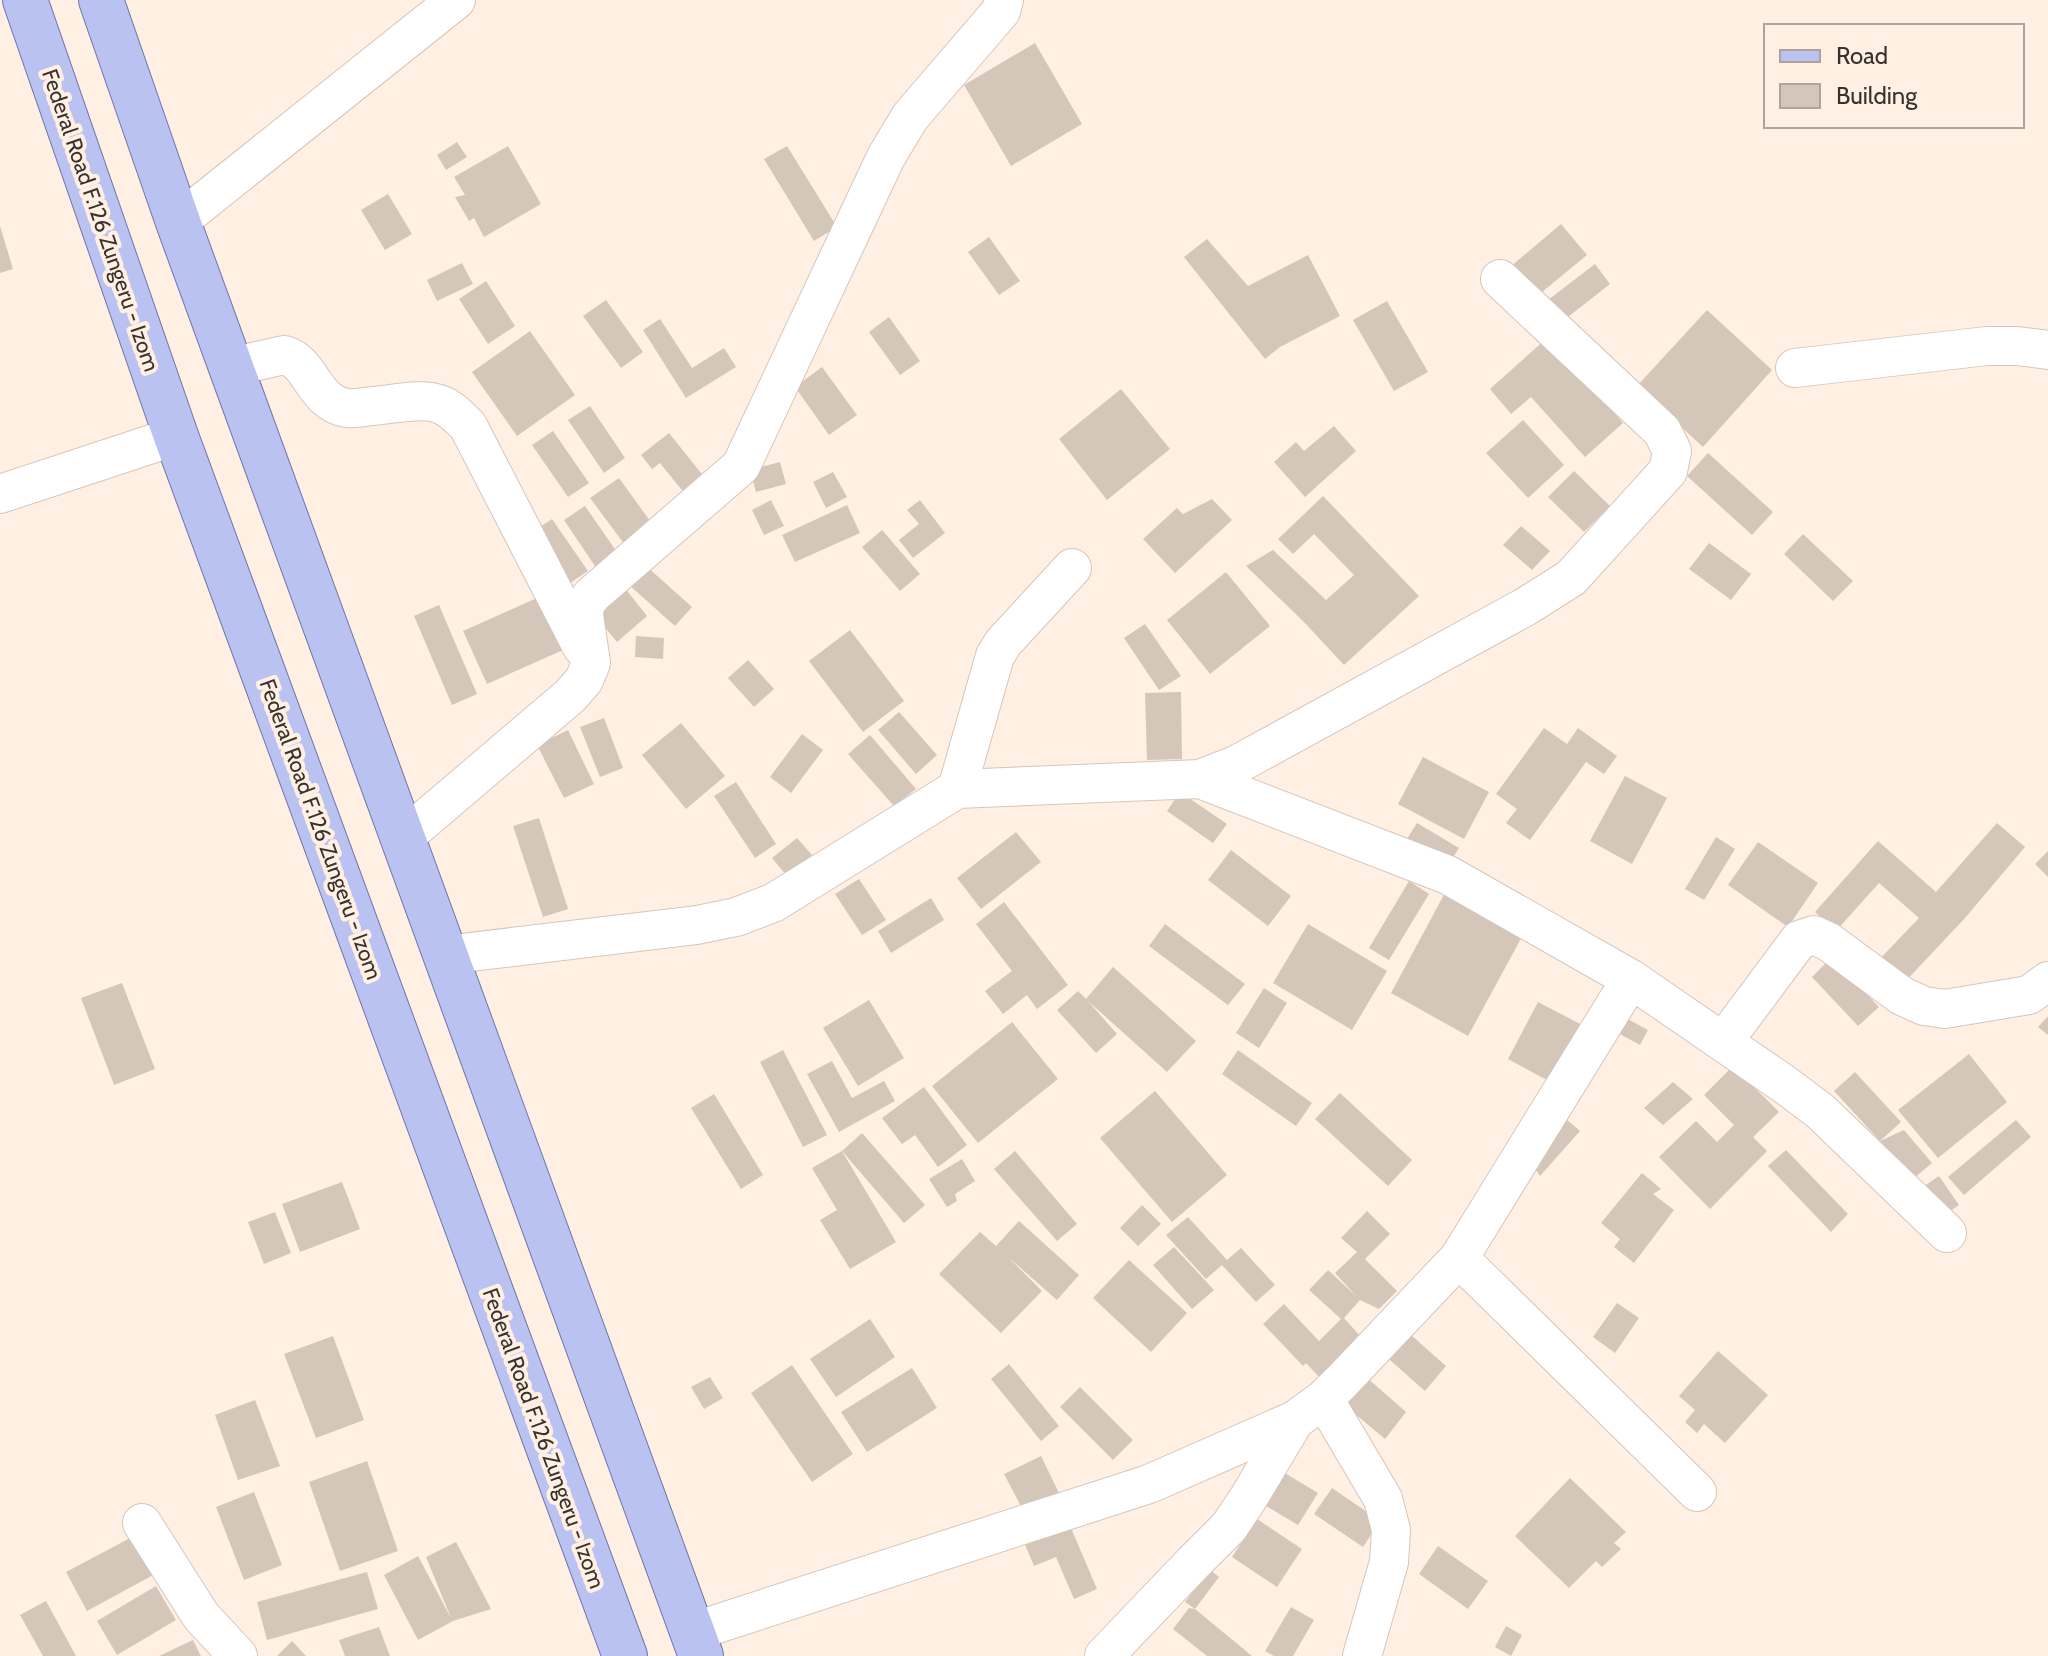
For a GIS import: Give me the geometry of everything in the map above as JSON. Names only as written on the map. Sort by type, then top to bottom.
[{"type":"main road","name":"Federal Road F.126 Zungeru - Izom","points":[[25,0],[176,436],[625,1656]]},
{"type":"main road","points":[[101,0],[178,222],[697,1644]]},
{"type":"street","points":[[178,222],[456,0]]},
{"type":"street","points":[[402,839],[570,696],[584,680],[591,663],[585,604],[741,466],[886,157],[910,117],[1001,11],[1004,0]]},
{"type":"street","points":[[445,955],[697,925],[736,917],[773,903],[957,789],[1200,779],[1236,765],[1525,607],[1571,578],[1668,471],[1672,451],[1662,431],[1500,279]]},
{"type":"street","points":[[1795,368],[1987,346],[2048,350]]},
{"type":"street","points":[[231,367],[284,355],[299,362],[319,393],[332,403],[347,408],[436,402],[452,411],[468,426],[591,663]]},
{"type":"street","points":[[0,494],[176,436]]},
{"type":"street","points":[[957,789],[995,656],[1003,643],[1072,568]]},
{"type":"street","points":[[1200,779],[1448,875],[1631,979],[1820,1111],[1947,1233]]},
{"type":"street","points":[[1723,1042],[1799,940],[1814,935],[1829,942],[1902,996],[1924,1006],[1945,1009],[2029,995],[2048,981]]},
{"type":"street","points":[[1104,1656],[1229,1527],[1309,1410],[1459,1258],[1631,979]]},
{"type":"street","points":[[1459,1258],[1697,1492]]},
{"type":"street","points":[[697,1644],[1149,1484],[1309,1410]]},
{"type":"street","points":[[1309,1410],[1383,1499],[1391,1530],[1389,1562],[1362,1656]]},
{"type":"street","points":[[142,1523],[201,1616],[238,1656]]},
{"type":"building","points":[[1035,43],[1082,124],[1011,166],[964,85]]},
{"type":"building","points":[[457,142],[467,157],[446,170],[437,155]]},
{"type":"building","points":[[508,146],[541,204],[484,237],[474,218],[469,221],[455,197],[465,195],[454,177]]},
{"type":"building","points":[[787,146],[837,227],[814,241],[764,159]]},
{"type":"building","points":[[388,194],[412,234],[385,250],[361,210]]},
{"type":"building","points":[[1561,224],[1587,255],[1536,297],[1510,267]]},
{"type":"building","points":[[0,226],[13,269],[0,273]]},
{"type":"building","points":[[989,237],[1020,281],[999,295],[968,252]]},
{"type":"building","points":[[1207,239],[1248,286],[1308,255],[1340,316],[1280,347],[1265,359],[1184,257]]},
{"type":"building","points":[[462,263],[473,284],[437,301],[427,280]]},
{"type":"building","points":[[1595,264],[1610,284],[1564,320],[1548,300]]},
{"type":"building","points":[[486,281],[515,326],[488,344],[459,299]]},
{"type":"building","points":[[606,300],[643,352],[621,368],[583,316]]},
{"type":"building","points":[[1387,301],[1428,372],[1394,391],[1353,320]]},
{"type":"building","points":[[1707,310],[1772,370],[1703,447],[1637,386]]},
{"type":"building","points":[[889,317],[920,361],[900,375],[869,332]]},
{"type":"building","points":[[660,319],[692,368],[724,348],[736,367],[686,398],[643,330]]},
{"type":"building","points":[[530,331],[575,395],[517,436],[472,372]]},
{"type":"building","points":[[1547,338],[1623,423],[1585,457],[1531,397],[1511,414],[1490,389]]},
{"type":"building","points":[[822,367],[857,415],[829,435],[795,387]]},
{"type":"building","points":[[1121,389],[1170,449],[1107,500],[1059,439]]},
{"type":"building","points":[[590,406],[625,458],[604,473],[568,420]]},
{"type":"building","points":[[1523,420],[1564,465],[1528,498],[1486,453]]},
{"type":"building","points":[[1334,426],[1356,451],[1305,497],[1274,462],[1296,442],[1304,451]]},
{"type":"building","points":[[553,431],[589,483],[568,497],[532,445]]},
{"type":"building","points":[[669,433],[705,478],[685,494],[660,463],[652,469],[641,455]]},
{"type":"building","points":[[1708,453],[1773,512],[1752,535],[1687,476]]},
{"type":"building","points":[[780,462],[786,484],[756,492],[750,470]]},
{"type":"building","points":[[1574,471],[1610,506],[1584,532],[1548,497]]},
{"type":"building","points":[[833,472],[847,497],[826,508],[813,482]]},
{"type":"building","points":[[619,478],[653,525],[625,545],[590,498]]},
{"type":"building","points":[[1323,496],[1419,596],[1344,665],[1246,566],[1273,550],[1326,600],[1354,575],[1314,534],[1293,554],[1278,539]]},
{"type":"building","points":[[1212,499],[1232,520],[1175,573],[1143,539],[1177,508],[1183,514]]},
{"type":"building","points":[[771,500],[784,526],[764,535],[752,510]]},
{"type":"building","points":[[920,500],[945,533],[913,558],[899,540],[919,524],[907,510]]},
{"type":"building","points":[[847,505],[860,533],[795,562],[782,535]]},
{"type":"building","points":[[585,506],[621,558],[599,572],[564,520]]},
{"type":"building","points":[[552,519],[588,571],[567,585],[531,533]]},
{"type":"building","points":[[1521,526],[1550,551],[1532,570],[1503,545]]},
{"type":"building","points":[[882,530],[920,574],[900,591],[862,547]]},
{"type":"building","points":[[1803,534],[1853,581],[1833,601],[1784,554]]},
{"type":"building","points":[[1709,543],[1751,574],[1731,600],[1689,569]]},
{"type":"building","points":[[645,565],[692,607],[675,626],[628,584]]},
{"type":"building","points":[[1226,572],[1270,626],[1210,674],[1167,620]]},
{"type":"building","points":[[624,587],[647,616],[617,642],[593,613]]},
{"type":"building","points":[[548,593],[572,646],[487,684],[463,631]]},
{"type":"building","points":[[439,605],[477,694],[452,705],[414,616]]},
{"type":"building","points":[[1145,624],[1181,676],[1159,690],[1124,638]]},
{"type":"building","points":[[850,630],[904,701],[863,732],[809,661]]},
{"type":"building","points":[[636,636],[664,638],[663,659],[635,657]]},
{"type":"building","points":[[748,660],[774,689],[754,707],[728,678]]},
{"type":"building","points":[[1181,692],[1182,759],[1147,760],[1145,693]]},
{"type":"building","points":[[899,712],[937,755],[916,774],[878,730]]},
{"type":"building","points":[[604,718],[623,768],[600,777],[580,727]]},
{"type":"building","points":[[681,723],[725,776],[686,809],[642,755]]},
{"type":"building","points":[[1544,728],[1567,744],[1578,728],[1617,756],[1604,774],[1586,762],[1530,840],[1506,823],[1517,809],[1496,794]]},
{"type":"building","points":[[568,730],[594,784],[564,798],[537,745]]},
{"type":"building","points":[[802,734],[823,750],[791,793],[770,777]]},
{"type":"building","points":[[870,735],[916,789],[894,806],[848,754]]},
{"type":"building","points":[[1423,757],[1489,792],[1464,839],[1398,804]]},
{"type":"building","points":[[1625,776],[1667,798],[1632,864],[1590,841]]},
{"type":"building","points":[[736,782],[776,844],[755,858],[714,796]]},
{"type":"building","points":[[1180,792],[1227,824],[1213,843],[1167,811]]},
{"type":"building","points":[[539,818],[568,909],[543,917],[513,826]]},
{"type":"building","points":[[1417,823],[1459,848],[1447,867],[1405,842]]},
{"type":"building","points":[[1997,823],[2025,847],[1965,918],[1901,986],[1876,963],[1919,918],[1879,883],[1836,931],[1815,912],[1878,841],[1936,892]]},
{"type":"building","points":[[1016,832],[1041,862],[981,909],[957,878]]},
{"type":"building","points":[[1716,837],[1735,849],[1704,900],[1685,889]]},
{"type":"building","points":[[797,838],[812,855],[787,876],[772,858]]},
{"type":"building","points":[[1758,842],[1818,883],[1788,927],[1728,885]]},
{"type":"building","points":[[1231,850],[1291,896],[1268,926],[1208,880]]},
{"type":"building","points":[[2048,851],[2048,877],[2035,864]]},
{"type":"building","points":[[859,879],[886,920],[862,935],[835,894]]},
{"type":"building","points":[[1409,881],[1429,894],[1389,960],[1369,948]]},
{"type":"building","points":[[1446,891],[1524,933],[1468,1036],[1391,993]]},
{"type":"building","points":[[931,898],[944,920],[891,953],[878,931]]},
{"type":"building","points":[[1004,902],[1068,985],[1037,1009],[1027,995],[1003,1014],[985,991],[1012,971],[976,924]]},
{"type":"building","points":[[1165,924],[1245,984],[1228,1005],[1149,946]]},
{"type":"building","points":[[1308,924],[1387,971],[1352,1030],[1273,983]]},
{"type":"building","points":[[1832,957],[1879,1007],[1858,1026],[1812,977]]},
{"type":"building","points":[[1113,967],[1196,1041],[1167,1072],[1088,1001],[1117,1034],[1096,1053],[1057,1010],[1078,991],[1086,999]]},
{"type":"building","points":[[122,983],[155,1069],[114,1085],[81,998]]},
{"type":"building","points":[[1264,988],[1287,1003],[1259,1048],[1236,1033]]},
{"type":"building","points":[[869,1000],[904,1058],[858,1086],[823,1028]]},
{"type":"building","points":[[1538,1002],[1584,1026],[1554,1084],[1508,1059]]},
{"type":"building","points":[[2048,1016],[2048,1035],[2038,1027]]},
{"type":"building","points":[[1624,1017],[1648,1030],[1640,1045],[1616,1032]]},
{"type":"building","points":[[1012,1022],[1058,1079],[978,1143],[932,1086]]},
{"type":"building","points":[[783,1050],[827,1135],[803,1147],[760,1062]]},
{"type":"building","points":[[1238,1050],[1312,1103],[1296,1126],[1222,1074]]},
{"type":"building","points":[[1969,1054],[2007,1102],[1938,1158],[1898,1110]]},
{"type":"building","points":[[832,1061],[852,1098],[884,1081],[895,1101],[839,1132],[807,1074]]},
{"type":"building","points":[[1733,1066],[1779,1112],[1753,1137],[1767,1151],[1710,1209],[1659,1157],[1696,1121],[1717,1142],[1734,1125],[1704,1095]]},
{"type":"building","points":[[1855,1072],[1901,1122],[1880,1141],[1834,1091]]},
{"type":"building","points":[[1673,1082],[1693,1099],[1663,1125],[1644,1108]]},
{"type":"building","points":[[924,1087],[967,1145],[938,1167],[915,1135],[902,1144],[882,1118]]},
{"type":"building","points":[[1155,1091],[1227,1175],[1172,1222],[1100,1138]]},
{"type":"building","points":[[1340,1093],[1412,1160],[1388,1186],[1315,1119]]},
{"type":"building","points":[[714,1094],[763,1175],[741,1189],[691,1108]]},
{"type":"building","points":[[1566,1119],[1580,1131],[1540,1176],[1530,1161]]},
{"type":"building","points":[[2016,1120],[2031,1137],[1964,1195],[1948,1177]]},
{"type":"building","points":[[1904,1130],[1932,1163],[1913,1179],[1880,1141]]},
{"type":"building","points":[[862,1133],[925,1205],[904,1223],[842,1151]]},
{"type":"building","points":[[1786,1150],[1848,1214],[1831,1232],[1768,1166]]},
{"type":"building","points":[[842,1151],[896,1242],[850,1269],[820,1220],[837,1210],[812,1168]]},
{"type":"building","points":[[1015,1151],[1077,1224],[1057,1241],[994,1169]]},
{"type":"building","points":[[962,1159],[975,1181],[955,1194],[957,1201],[947,1207],[929,1179]]},
{"type":"building","points":[[1642,1173],[1661,1189],[1653,1194],[1674,1210],[1634,1263],[1614,1247],[1620,1239],[1601,1223]]},
{"type":"building","points":[[1939,1176],[1959,1205],[1940,1218],[1920,1189]]},
{"type":"building","points":[[342,1182],[360,1229],[300,1252],[282,1204]]},
{"type":"building","points":[[1142,1205],[1161,1224],[1138,1246],[1120,1228]]},
{"type":"building","points":[[1367,1211],[1390,1234],[1365,1259],[1397,1291],[1379,1309],[1360,1300],[1344,1318],[1362,1338],[1321,1379],[1306,1363],[1303,1366],[1263,1324],[1284,1304],[1319,1341],[1341,1319],[1309,1290],[1328,1270],[1356,1296],[1335,1273],[1357,1252],[1341,1238]]},
{"type":"building","points":[[275,1212],[291,1253],[264,1264],[248,1222]]},
{"type":"building","points":[[1188,1217],[1227,1260],[1241,1248],[1275,1285],[1256,1302],[1222,1265],[1206,1279],[1166,1235]]},
{"type":"building","points":[[1019,1221],[1079,1275],[1057,1300],[1008,1257],[1042,1291],[1001,1333],[939,1274],[980,1232],[996,1246]]},
{"type":"building","points":[[1174,1247],[1214,1290],[1192,1309],[1153,1265]]},
{"type":"building","points":[[1129,1260],[1187,1313],[1151,1352],[1093,1298]]},
{"type":"building","points":[[1617,1303],[1639,1318],[1615,1353],[1593,1337]]},
{"type":"building","points":[[870,1319],[895,1357],[836,1397],[810,1359]]},
{"type":"building","points":[[1403,1328],[1446,1366],[1425,1391],[1382,1353]]},
{"type":"building","points":[[333,1336],[364,1420],[316,1438],[284,1354]]},
{"type":"building","points":[[1718,1351],[1768,1395],[1725,1443],[1704,1424],[1697,1433],[1685,1422],[1695,1410],[1679,1396]]},
{"type":"building","points":[[1009,1364],[1059,1426],[1041,1441],[991,1379]]},
{"type":"building","points":[[792,1365],[853,1454],[812,1482],[751,1393]]},
{"type":"building","points":[[912,1368],[937,1408],[867,1452],[841,1412]]},
{"type":"building","points":[[1365,1376],[1406,1412],[1385,1439],[1342,1403]]},
{"type":"building","points":[[710,1377],[723,1398],[704,1409],[691,1387]]},
{"type":"building","points":[[1080,1387],[1133,1440],[1113,1460],[1060,1407]]},
{"type":"building","points":[[255,1400],[280,1466],[238,1480],[215,1415]]},
{"type":"building","points":[[1041,1456],[1059,1493],[1023,1510],[1004,1474]]},
{"type":"building","points":[[367,1461],[398,1551],[340,1571],[309,1482]]},
{"type":"building","points":[[1283,1472],[1318,1493],[1298,1525],[1263,1504]]},
{"type":"building","points":[[1570,1478],[1626,1532],[1614,1543],[1621,1549],[1602,1567],[1596,1561],[1569,1588],[1515,1536]]},
{"type":"building","points":[[1332,1488],[1380,1521],[1363,1547],[1314,1514]]},
{"type":"building","points":[[254,1492],[282,1565],[244,1580],[216,1507]]},
{"type":"building","points":[[1257,1519],[1302,1549],[1277,1587],[1232,1557]]},
{"type":"building","points":[[1068,1521],[1097,1589],[1074,1599],[1056,1557],[1034,1566],[1023,1540]]},
{"type":"building","points":[[134,1536],[155,1574],[87,1611],[66,1572]]},
{"type":"building","points":[[456,1542],[491,1609],[453,1621],[418,1640],[384,1575],[418,1556],[451,1618],[426,1557]]},
{"type":"building","points":[[1438,1546],[1488,1581],[1468,1609],[1419,1574]]},
{"type":"building","points":[[1209,1569],[1219,1577],[1195,1609],[1185,1602]]},
{"type":"building","points":[[367,1572],[378,1609],[267,1640],[257,1602]]},
{"type":"building","points":[[156,1586],[176,1620],[117,1655],[97,1621]]},
{"type":"building","points":[[46,1601],[76,1656],[43,1656],[20,1615]]},
{"type":"building","points":[[1291,1607],[1314,1620],[1293,1656],[1274,1656],[1265,1651]]},
{"type":"building","points":[[1189,1608],[1195,1609],[1252,1656],[1207,1656],[1173,1629]]},
{"type":"building","points":[[1506,1626],[1522,1635],[1511,1656],[1495,1647]]},
{"type":"building","points":[[379,1627],[390,1656],[345,1656],[339,1640]]},
{"type":"building","points":[[193,1640],[201,1656],[159,1656]]},
{"type":"building","points":[[292,1641],[306,1656],[277,1656]]}]
